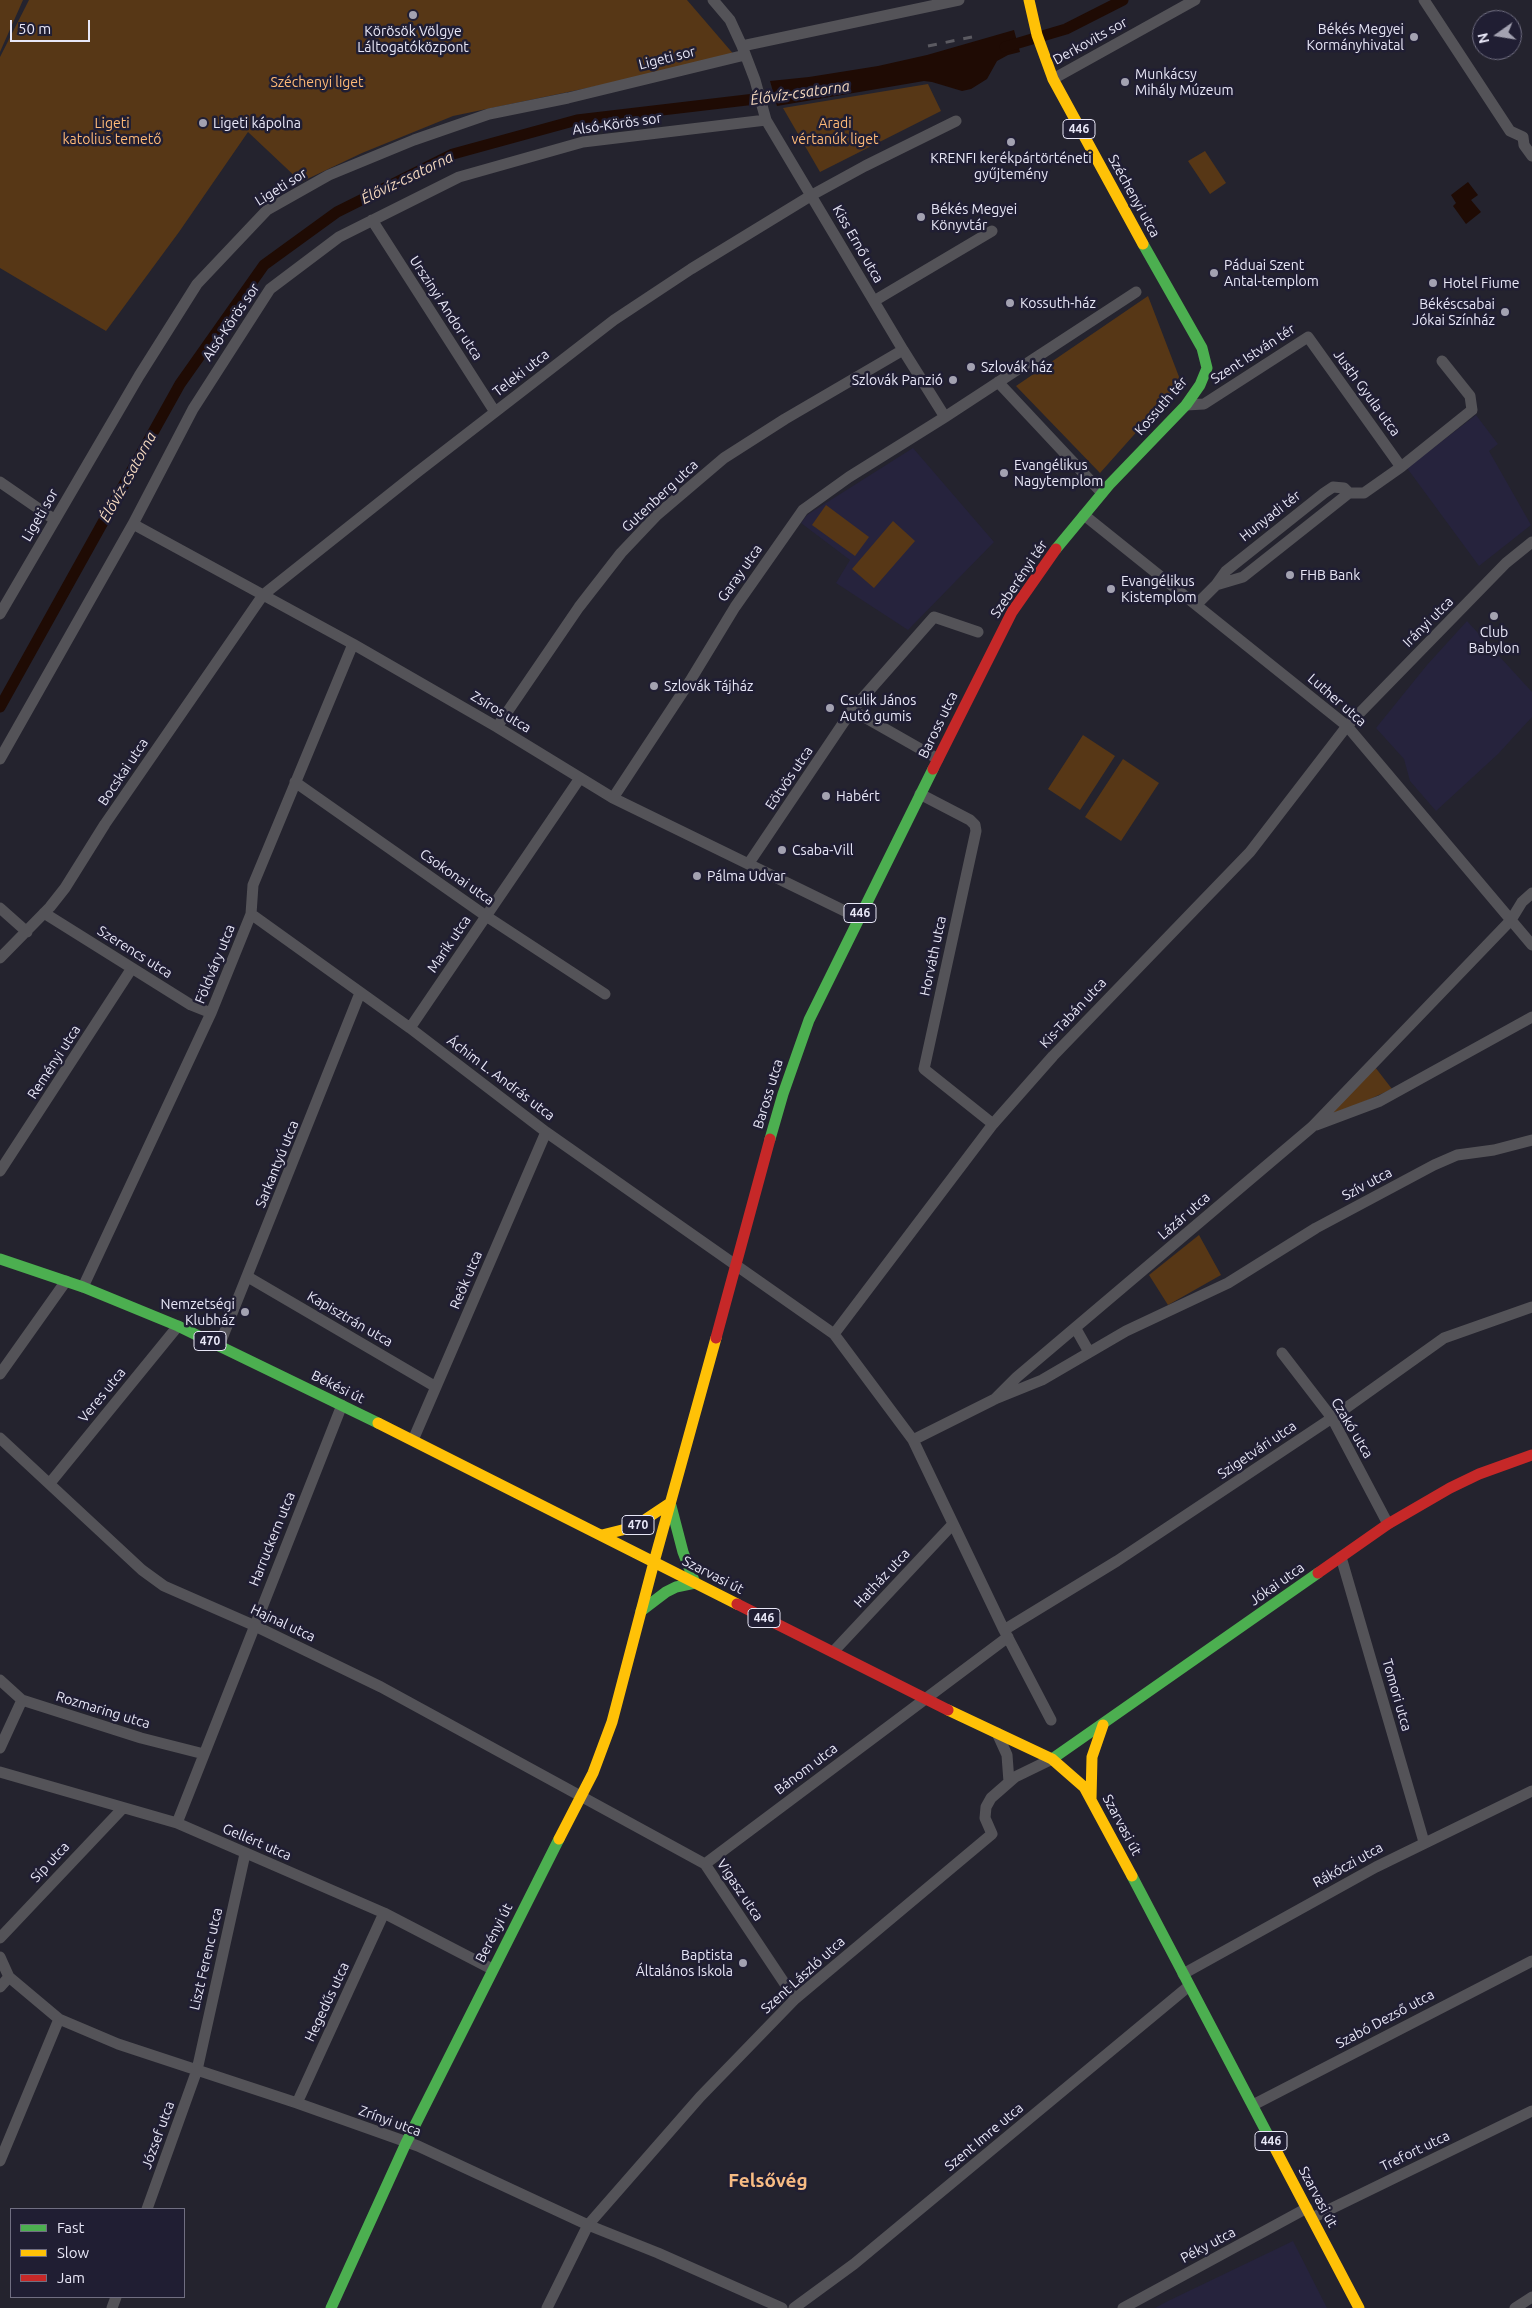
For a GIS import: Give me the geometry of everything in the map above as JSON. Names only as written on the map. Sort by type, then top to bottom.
[{"type":"main road","name":"446","points":[[1030,5],[1045,61],[1052,79]]},
{"type":"main road","name":"Széchenyi utca","points":[[1052,79],[1191,328]]},
{"type":"main road","name":"Kossuth tér","points":[[1084,515],[1102,493],[1186,405],[1200,385],[1207,368],[1202,348],[1191,328]]},
{"type":"main road","name":"Szeberényi tér","points":[[986,663],[1012,612],[1032,582],[1084,515]]},
{"type":"main road","name":"Baross utca","points":[[654,1562],[735,1263],[793,1062],[809,1020],[857,918],[986,663]]},
{"type":"main road","name":"Békési út","points":[[0,1259],[83,1287],[178,1326],[413,1440],[654,1562]]},
{"type":"main road","name":"Jókai utca","points":[[1052,1759],[1388,1524],[1450,1488],[1479,1474],[1532,1455]]},
{"type":"main road","name":"446","points":[[670,1503],[677,1531],[695,1583]]},
{"type":"main road","name":"470","points":[[602,1535],[634,1528],[670,1503]]},
{"type":"main road","name":"Szarvasi út","points":[[654,1562],[924,1698],[1052,1759],[1080,1783],[1091,1799],[1360,2308]]},
{"type":"main road","name":"Berényi út","points":[[331,2308],[406,2143],[492,1969],[582,1796],[602,1750],[612,1722],[654,1562]]},
{"type":"main road","points":[[641,1611],[666,1592],[676,1587],[695,1583]]},
{"type":"main road","points":[[1091,1799],[1092,1758],[1103,1725]]},
{"type":"street","name":"Kiss Ernő utca","points":[[713,0],[730,20],[755,80],[765,114],[945,418]]},
{"type":"street","name":"Ligeti sor","points":[[0,614],[139,376],[196,284],[267,210],[329,175],[414,140],[490,114],[568,98],[743,50],[959,0]]},
{"type":"street","name":"Derkovits sor","points":[[1052,79],[1195,0]]},
{"type":"street","points":[[1424,0],[1510,131],[1523,136]]},
{"type":"street","name":"Alsó-Körös sor","points":[[0,759],[133,524],[192,409],[270,289],[339,237],[459,177],[582,142],[765,114]]},
{"type":"street","points":[[812,195],[865,166],[956,122]]},
{"type":"street","points":[[1523,136],[1532,128]]},
{"type":"street","points":[[1523,136],[1524,145],[1532,156]]},
{"type":"street","name":"Teleki utca","points":[[263,595],[614,320],[706,260],[812,195]]},
{"type":"street","name":"Urszinyi Andor utca","points":[[372,220],[495,412]]},
{"type":"street","points":[[874,301],[992,231]]},
{"type":"street","points":[[945,418],[1136,292]]},
{"type":"street","name":"Szent István tér","points":[[1186,405],[1204,404],[1308,336]]},
{"type":"street","name":"Justh Gyula utca","points":[[1308,336],[1402,467]]},
{"type":"street","name":"Gutenberg utca","points":[[497,727],[579,607],[621,553],[658,515],[724,458],[785,419],[903,350]]},
{"type":"street","name":"Hunyadi tér","points":[[1216,585],[1243,576],[1333,508],[1349,493],[1364,493],[1402,467],[1472,410],[1470,396],[1442,361]]},
{"type":"street","points":[[998,382],[1102,493]]},
{"type":"street","name":"Garay utca","points":[[612,798],[690,681],[735,606],[803,510],[850,477],[945,418]]},
{"type":"street","points":[[0,482],[55,520]]},
{"type":"street","name":"Hunyadi tér","points":[[1197,604],[1216,585],[1226,571],[1324,493],[1333,487],[1344,488],[1349,493]]},
{"type":"street","name":"Luther utca","points":[[1084,515],[1347,726],[1532,945]]},
{"type":"street","name":"Zsíros utca","points":[[133,524],[353,644],[497,727],[612,798],[750,863],[857,918]]},
{"type":"street","name":"Irányi utca","points":[[1347,726],[1506,563],[1532,542]]},
{"type":"street","name":"Bocskai utca","points":[[0,958],[44,913],[64,888],[116,808],[263,595]]},
{"type":"street","name":"Eötvös utca","points":[[750,863],[852,710],[934,616],[978,632]]},
{"type":"street","name":"Földváry utca","points":[[83,1287],[211,1013],[251,914],[254,884],[353,644]]},
{"type":"street","points":[[852,710],[938,759]]},
{"type":"street","name":"Kis-Tabán utca","points":[[834,1334],[993,1124],[1053,1056],[1250,852],[1347,726]]},
{"type":"street","name":"Marik utca","points":[[410,1028],[580,778]]},
{"type":"street","name":"Csokonai utca","points":[[295,782],[486,916],[605,994]]},
{"type":"street","name":"Horváth utca","points":[[920,794],[970,820],[975,825],[976,831],[924,1069],[993,1124]]},
{"type":"street","name":"Lázár utca","points":[[995,1399],[1017,1378],[1312,1127],[1511,920],[1522,902],[1532,893]]},
{"type":"street","points":[[0,908],[26,932]]},
{"type":"street","name":"Szerencs utca","points":[[44,913],[191,1005],[211,1013]]},
{"type":"street","name":"Áchim L. András utca","points":[[251,914],[410,1028],[546,1132],[735,1263]]},
{"type":"street","name":"Reményi utca","points":[[0,1171],[132,968]]},
{"type":"street","name":"Sarkantyú utca","points":[[219,1346],[360,993]]},
{"type":"street","name":"Lázár utca","points":[[1312,1127],[1380,1101],[1532,1017]]},
{"type":"street","name":"Reök utca","points":[[413,1440],[546,1132]]},
{"type":"street","name":"Szív utca","points":[[1228,1283],[1316,1228],[1434,1165],[1457,1155],[1494,1150],[1532,1140]]},
{"type":"street","points":[[735,1263],[834,1334],[913,1440],[1006,1633],[1051,1720]]},
{"type":"street","name":"Kapisztrán utca","points":[[248,1277],[436,1387]]},
{"type":"street","points":[[0,1374],[66,1281]]},
{"type":"street","name":"Lázár utca","points":[[913,1440],[995,1399],[1042,1380],[1126,1331],[1228,1283]]},
{"type":"street","name":"Szigetvári utca","points":[[924,1698],[1006,1633],[1332,1418],[1444,1338],[1532,1307]]},
{"type":"street","name":"Veres utca","points":[[50,1483],[178,1326]]},
{"type":"street","points":[[1076,1329],[1090,1352]]},
{"type":"street","name":"Czakó utca","points":[[1282,1353],[1332,1418],[1388,1524]]},
{"type":"street","name":"Harruckern utca","points":[[177,1824],[253,1626],[342,1405]]},
{"type":"street","name":"Hajnal utca","points":[[0,1438],[142,1570],[164,1586],[381,1687],[582,1796]]},
{"type":"street","name":"Hatház utca","points":[[833,1652],[954,1524]]},
{"type":"street","name":"Tomori utca","points":[[1341,1557],[1424,1842]]},
{"type":"street","name":"Rozmaring utca","points":[[0,1680],[22,1700],[141,1738],[204,1754]]},
{"type":"street","name":"Bánom utca","points":[[705,1864],[924,1698]]},
{"type":"street","points":[[0,1748],[22,1700]]},
{"type":"street","points":[[997,1733],[1007,1755],[1009,1782]]},
{"type":"street","name":"Szent László utca","points":[[547,2308],[588,2225],[700,2097],[795,1999],[992,1834],[985,1818],[986,1807],[992,1798],[1024,1771],[1052,1759]]},
{"type":"street","name":"Gellért utca","points":[[0,1772],[177,1824],[384,1913],[492,1969]]},
{"type":"street","name":"Rákóczi utca","points":[[1183,1974],[1424,1842],[1532,1791]]},
{"type":"street","name":"Vigasz utca","points":[[582,1796],[705,1864],[795,1999]]},
{"type":"street","name":"Síp utca","points":[[0,1938],[123,1808]]},
{"type":"street","name":"Liszt Ferenc utca","points":[[197,2070],[245,1854]]},
{"type":"street","name":"Hegedűs utca","points":[[297,2103],[384,1913]]},
{"type":"street","name":"Zrínyi utca","points":[[0,1957],[9,1977],[59,2019],[118,2044],[297,2103],[418,2146],[588,2225],[658,2253],[782,2308]]},
{"type":"street","name":"Szabó Dezső utca","points":[[1253,2106],[1532,1961]]},
{"type":"street","points":[[0,1987],[9,1977]]},
{"type":"street","name":"Szent Imre utca","points":[[794,2308],[854,2264],[1190,1986]]},
{"type":"street","points":[[0,2161],[59,2019]]},
{"type":"street","name":"József utca","points":[[147,2208],[197,2070]]},
{"type":"street","name":"Trefort utca","points":[[1309,2213],[1532,2111]]},
{"type":"street","name":"Péky utca","points":[[1123,2308],[1309,2213]]},
{"type":"street","points":[[1515,2308],[1532,2297]]},
{"type":"shaded area","points":[[1476,415],[1498,444],[1489,451],[1531,525],[1479,566],[1407,468]]},
{"type":"shaded area","points":[[913,448],[994,542],[908,630],[836,583],[850,560],[801,523],[807,515]]},
{"type":"shaded area","points":[[1467,621],[1532,692],[1532,717],[1498,754],[1436,811],[1410,781],[1404,759],[1376,728],[1427,665]]},
{"type":"shaded area","points":[[1293,2241],[1327,2308],[1155,2308],[1168,2301]]},
{"type":"green space","points":[[0,0],[23,0],[0,52]]},
{"type":"green space","points":[[29,0],[687,0],[736,57],[453,116],[362,153],[301,182],[248,132],[179,232],[106,331],[0,268],[0,57]]},
{"type":"green space","name":"Aradi vértanúk liget","points":[[928,84],[941,111],[820,172],[783,108]]},
{"type":"green space","points":[[1205,151],[1226,183],[1210,194],[1188,161]]},
{"type":"green space","points":[[1148,296],[1181,382],[1100,473],[1016,386]]},
{"type":"green space","points":[[826,505],[869,537],[855,556],[812,525]]},
{"type":"green space","points":[[893,521],[915,541],[874,588],[852,569]]},
{"type":"green space","points":[[1083,735],[1115,756],[1080,810],[1048,789]]},
{"type":"green space","points":[[1123,759],[1159,783],[1121,841],[1085,817]]},
{"type":"green space","points":[[1375,1067],[1392,1089],[1335,1115],[1331,1111]]},
{"type":"green space","points":[[1199,1235],[1221,1275],[1168,1305],[1149,1275]]},
{"type":"water","points":[[1014,30],[1020,52],[1008,55],[997,61],[987,79],[971,89],[962,91],[924,81],[777,106],[770,81],[878,66],[927,55]]},
{"type":"water","points":[[1468,182],[1478,195],[1471,200],[1481,212],[1466,224],[1453,206],[1456,203],[1451,195]]},
{"type":"waterway","name":"Élővíz-csatorna","points":[[1005,47],[1066,29],[1123,0]]},
{"type":"waterway","name":"Élővíz-csatorna","points":[[0,707],[180,384],[264,265],[337,212],[453,154],[577,120],[789,95]]},
{"type":"railway","points":[[928,46],[972,37]]},
{"type":"traffic: fast","points":[[1056,549],[1109,485],[1186,405],[1200,385],[1207,368],[1202,348],[1143,244]]},
{"type":"traffic: fast","points":[[770,1139],[783,1094],[809,1020],[933,769]]},
{"type":"traffic: fast","points":[[0,1259],[83,1287],[178,1326],[378,1423]]},
{"type":"traffic: fast","points":[[671,1506],[683,1552],[695,1583]]},
{"type":"traffic: fast","points":[[1052,1759],[1318,1573]]},
{"type":"traffic: fast","points":[[641,1611],[666,1592],[676,1587],[695,1583]]},
{"type":"traffic: fast","points":[[331,2308],[406,2143],[559,1839]]},
{"type":"traffic: fast","points":[[1132,1876],[1269,2137]]},
{"type":"traffic: slow","points":[[1029,0],[1037,35],[1053,79],[1143,244]]},
{"type":"traffic: slow","points":[[654,1562],[716,1338]]},
{"type":"traffic: slow","points":[[378,1423],[737,1604]]},
{"type":"traffic: slow","points":[[602,1535],[634,1527],[670,1503]]},
{"type":"traffic: slow","points":[[559,1839],[593,1773],[612,1722],[654,1562]]},
{"type":"traffic: slow","points":[[948,1710],[1052,1759],[1084,1787],[1132,1876]]},
{"type":"traffic: slow","points":[[1091,1799],[1092,1757],[1103,1725]]},
{"type":"traffic: slow","points":[[1269,2137],[1359,2308]]},
{"type":"traffic: jam","points":[[933,769],[1012,612],[1056,549]]},
{"type":"traffic: jam","points":[[716,1338],[770,1139]]},
{"type":"traffic: jam","points":[[1318,1573],[1388,1524],[1450,1488],[1479,1474],[1532,1455]]},
{"type":"traffic: jam","points":[[737,1604],[948,1710]]},
{"type":"place","name":"Körösök Völgye Láltogatóközpont","points":[[413,15]]},
{"type":"place","name":"Békés Megyei Kormányhivatal","points":[[1414,37]]},
{"type":"place","name":"Munkácsy Mihály Múzeum","points":[[1125,82]]},
{"type":"place","name":"Ligeti kápolna","points":[[203,123]]},
{"type":"place","name":"KRENFI kerékpártörténeti gyűjtemény","points":[[1011,142]]},
{"type":"place","name":"Békés Megyei Könyvtár","points":[[921,217]]},
{"type":"place","name":"Páduai Szent Antal-templom","points":[[1214,273]]},
{"type":"place","name":"Hotel Fiume","points":[[1433,283]]},
{"type":"place","name":"Kossuth-ház","points":[[1010,303]]},
{"type":"place","name":"Békéscsabai Jókai Színház","points":[[1505,312]]},
{"type":"place","name":"Szlovák ház","points":[[971,367]]},
{"type":"place","name":"Szlovák Panzió","points":[[953,380]]},
{"type":"place","name":"Evangélikus Nagytemplom","points":[[1004,473]]},
{"type":"place","name":"FHB Bank","points":[[1290,575]]},
{"type":"place","name":"Evangélikus Kistemplom","points":[[1111,589]]},
{"type":"place","name":"Club Babylon","points":[[1494,616]]},
{"type":"place","name":"Szlovák Tájház","points":[[654,686]]},
{"type":"place","name":"Csulik János Autó gumis","points":[[830,708]]},
{"type":"place","name":"Habért","points":[[826,796]]},
{"type":"place","name":"Csaba-Vill","points":[[782,850]]},
{"type":"place","name":"Pálma Udvar","points":[[697,876]]},
{"type":"place","name":"Nemzetségi Klubház","points":[[245,1312]]},
{"type":"place","name":"Baptista Általános Iskola","points":[[743,1963]]},
{"type":"district","name":"Felsővég","points":[[768,2181]]},
{"type":"park label","name":"Széchenyi liget","points":[[317,82]]},
{"type":"park label","name":"Ligeti katolius temető","points":[[112,132]]}]
